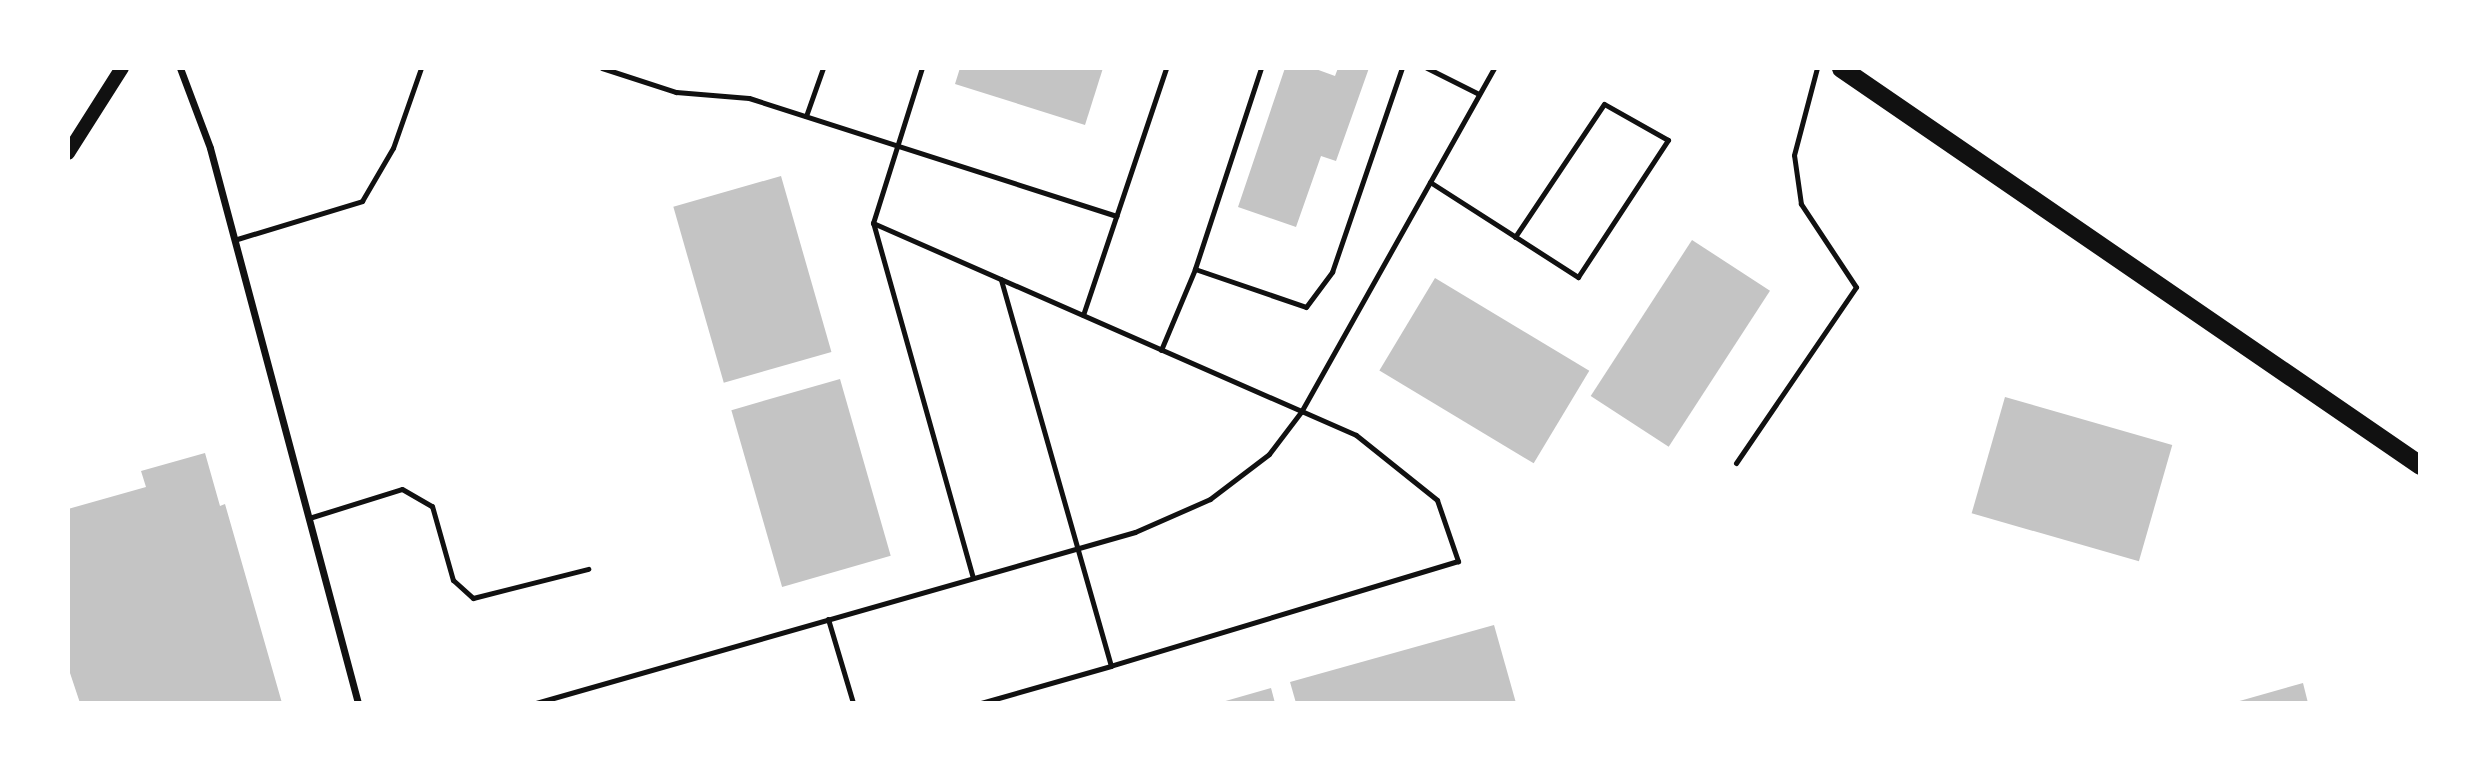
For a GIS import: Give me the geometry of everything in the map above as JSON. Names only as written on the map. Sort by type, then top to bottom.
[{"type":"highway","points":[[1841,68],[2420,465]]},
{"type":"main road","points":[[68,153],[122,68]]},
{"type":"street","points":[[180,68],[210,148],[358,703]]},
{"type":"lane","points":[[234,240],[362,201],[393,148],[421,68]]},
{"type":"lane","points":[[602,68],[676,92],[749,98],[1117,216]]},
{"type":"lane","points":[[806,116],[823,68]]},
{"type":"lane","points":[[922,68],[873,223],[973,578]]},
{"type":"lane","points":[[1083,315],[1166,68]]},
{"type":"lane","points":[[1161,350],[1195,269],[1261,68]]},
{"type":"lane","points":[[1195,269],[1306,307],[1332,272],[1402,68]]},
{"type":"lane","points":[[1427,68],[1479,94]]},
{"type":"lane","points":[[536,703],[1135,532],[1210,499],[1269,454],[1301,412],[1494,68]]},
{"type":"lane","points":[[1736,463],[1856,287],[1801,204],[1794,156],[1817,68]]},
{"type":"lane","points":[[1430,182],[1578,277],[1668,140],[1604,104],[1516,237]]},
{"type":"lane","points":[[873,223],[1356,435],[1437,500],[1458,562],[981,703]]},
{"type":"lane","points":[[1001,279],[1111,666]]},
{"type":"lane","points":[[309,518],[402,489],[432,506],[453,580],[473,598],[587,569]]},
{"type":"lane","points":[[828,620],[853,703]]},
{"type":"building","points":[[960,68],[1103,68],[1085,125],[955,84]]},
{"type":"building","points":[[1285,68],[1313,68],[1335,76],[1338,68],[1369,68],[1336,161],[1321,156],[1296,227],[1238,207]]},
{"type":"building","points":[[781,176],[831,352],[724,383],[673,207]]},
{"type":"building","points":[[1692,240],[1770,291],[1669,447],[1591,396]]},
{"type":"building","points":[[1435,278],[1589,371],[1534,463],[1379,371]]},
{"type":"building","points":[[840,379],[891,556],[782,587],[731,410]]},
{"type":"building","points":[[2005,397],[2172,445],[2139,561],[1972,513]]},
{"type":"building","points":[[205,453],[220,506],[225,504],[282,703],[80,703],[68,667],[68,509],[146,487],[141,471]]},
{"type":"building","points":[[1494,625],[1516,703],[1296,703],[1290,682]]},
{"type":"building","points":[[2303,683],[2308,703],[2236,703],[2236,702]]},
{"type":"building","points":[[1271,688],[1275,703],[1222,703],[1222,702]]}]
